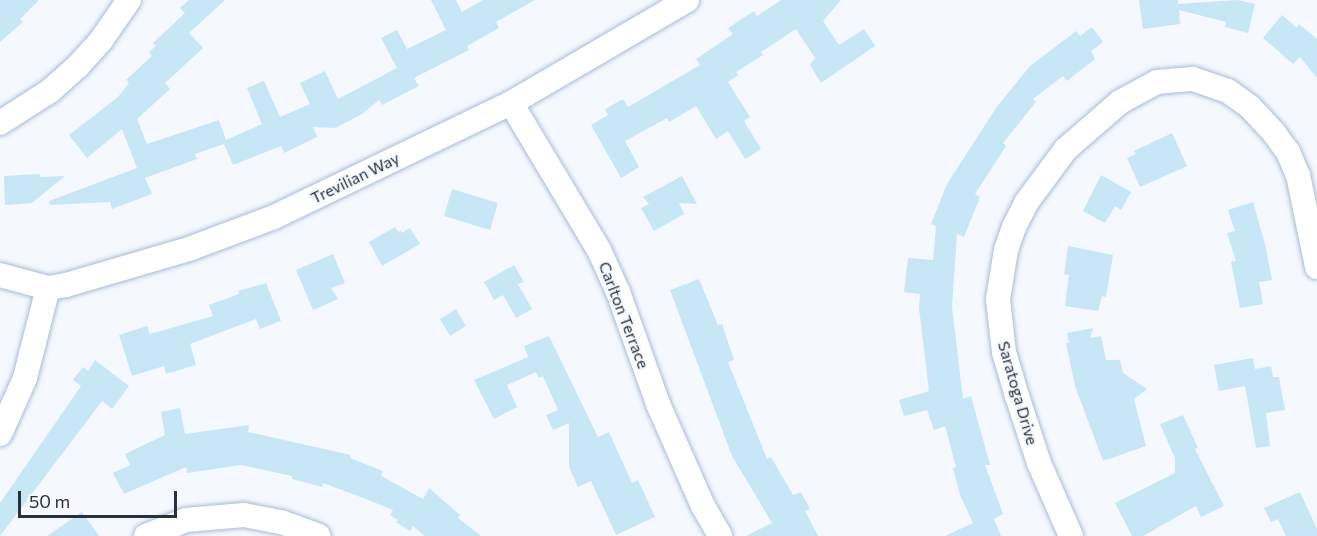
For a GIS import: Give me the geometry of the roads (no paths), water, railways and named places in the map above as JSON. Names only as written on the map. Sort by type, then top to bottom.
[{"type":"street","points":[[0,123],[50,91],[78,66],[102,39],[129,0]]},
{"type":"street","name":"Trevilian Way","points":[[48,288],[189,249],[274,217],[510,103],[687,0]]},
{"type":"street","name":"Saratoga Drive","points":[[1071,536],[1040,463],[1017,396],[1004,352],[998,299],[1004,261],[1014,227],[1026,203],[1066,149],[1119,102],[1157,82],[1193,79],[1228,91],[1250,107],[1288,152],[1298,175],[1317,267]]},
{"type":"street","name":"Carlton Terrace","points":[[510,103],[599,250],[618,292],[658,404],[703,506],[720,536]]},
{"type":"street","points":[[0,275],[48,288],[25,378],[0,434]]},
{"type":"street","points":[[146,536],[186,520],[244,515],[281,522],[319,536]]}]
